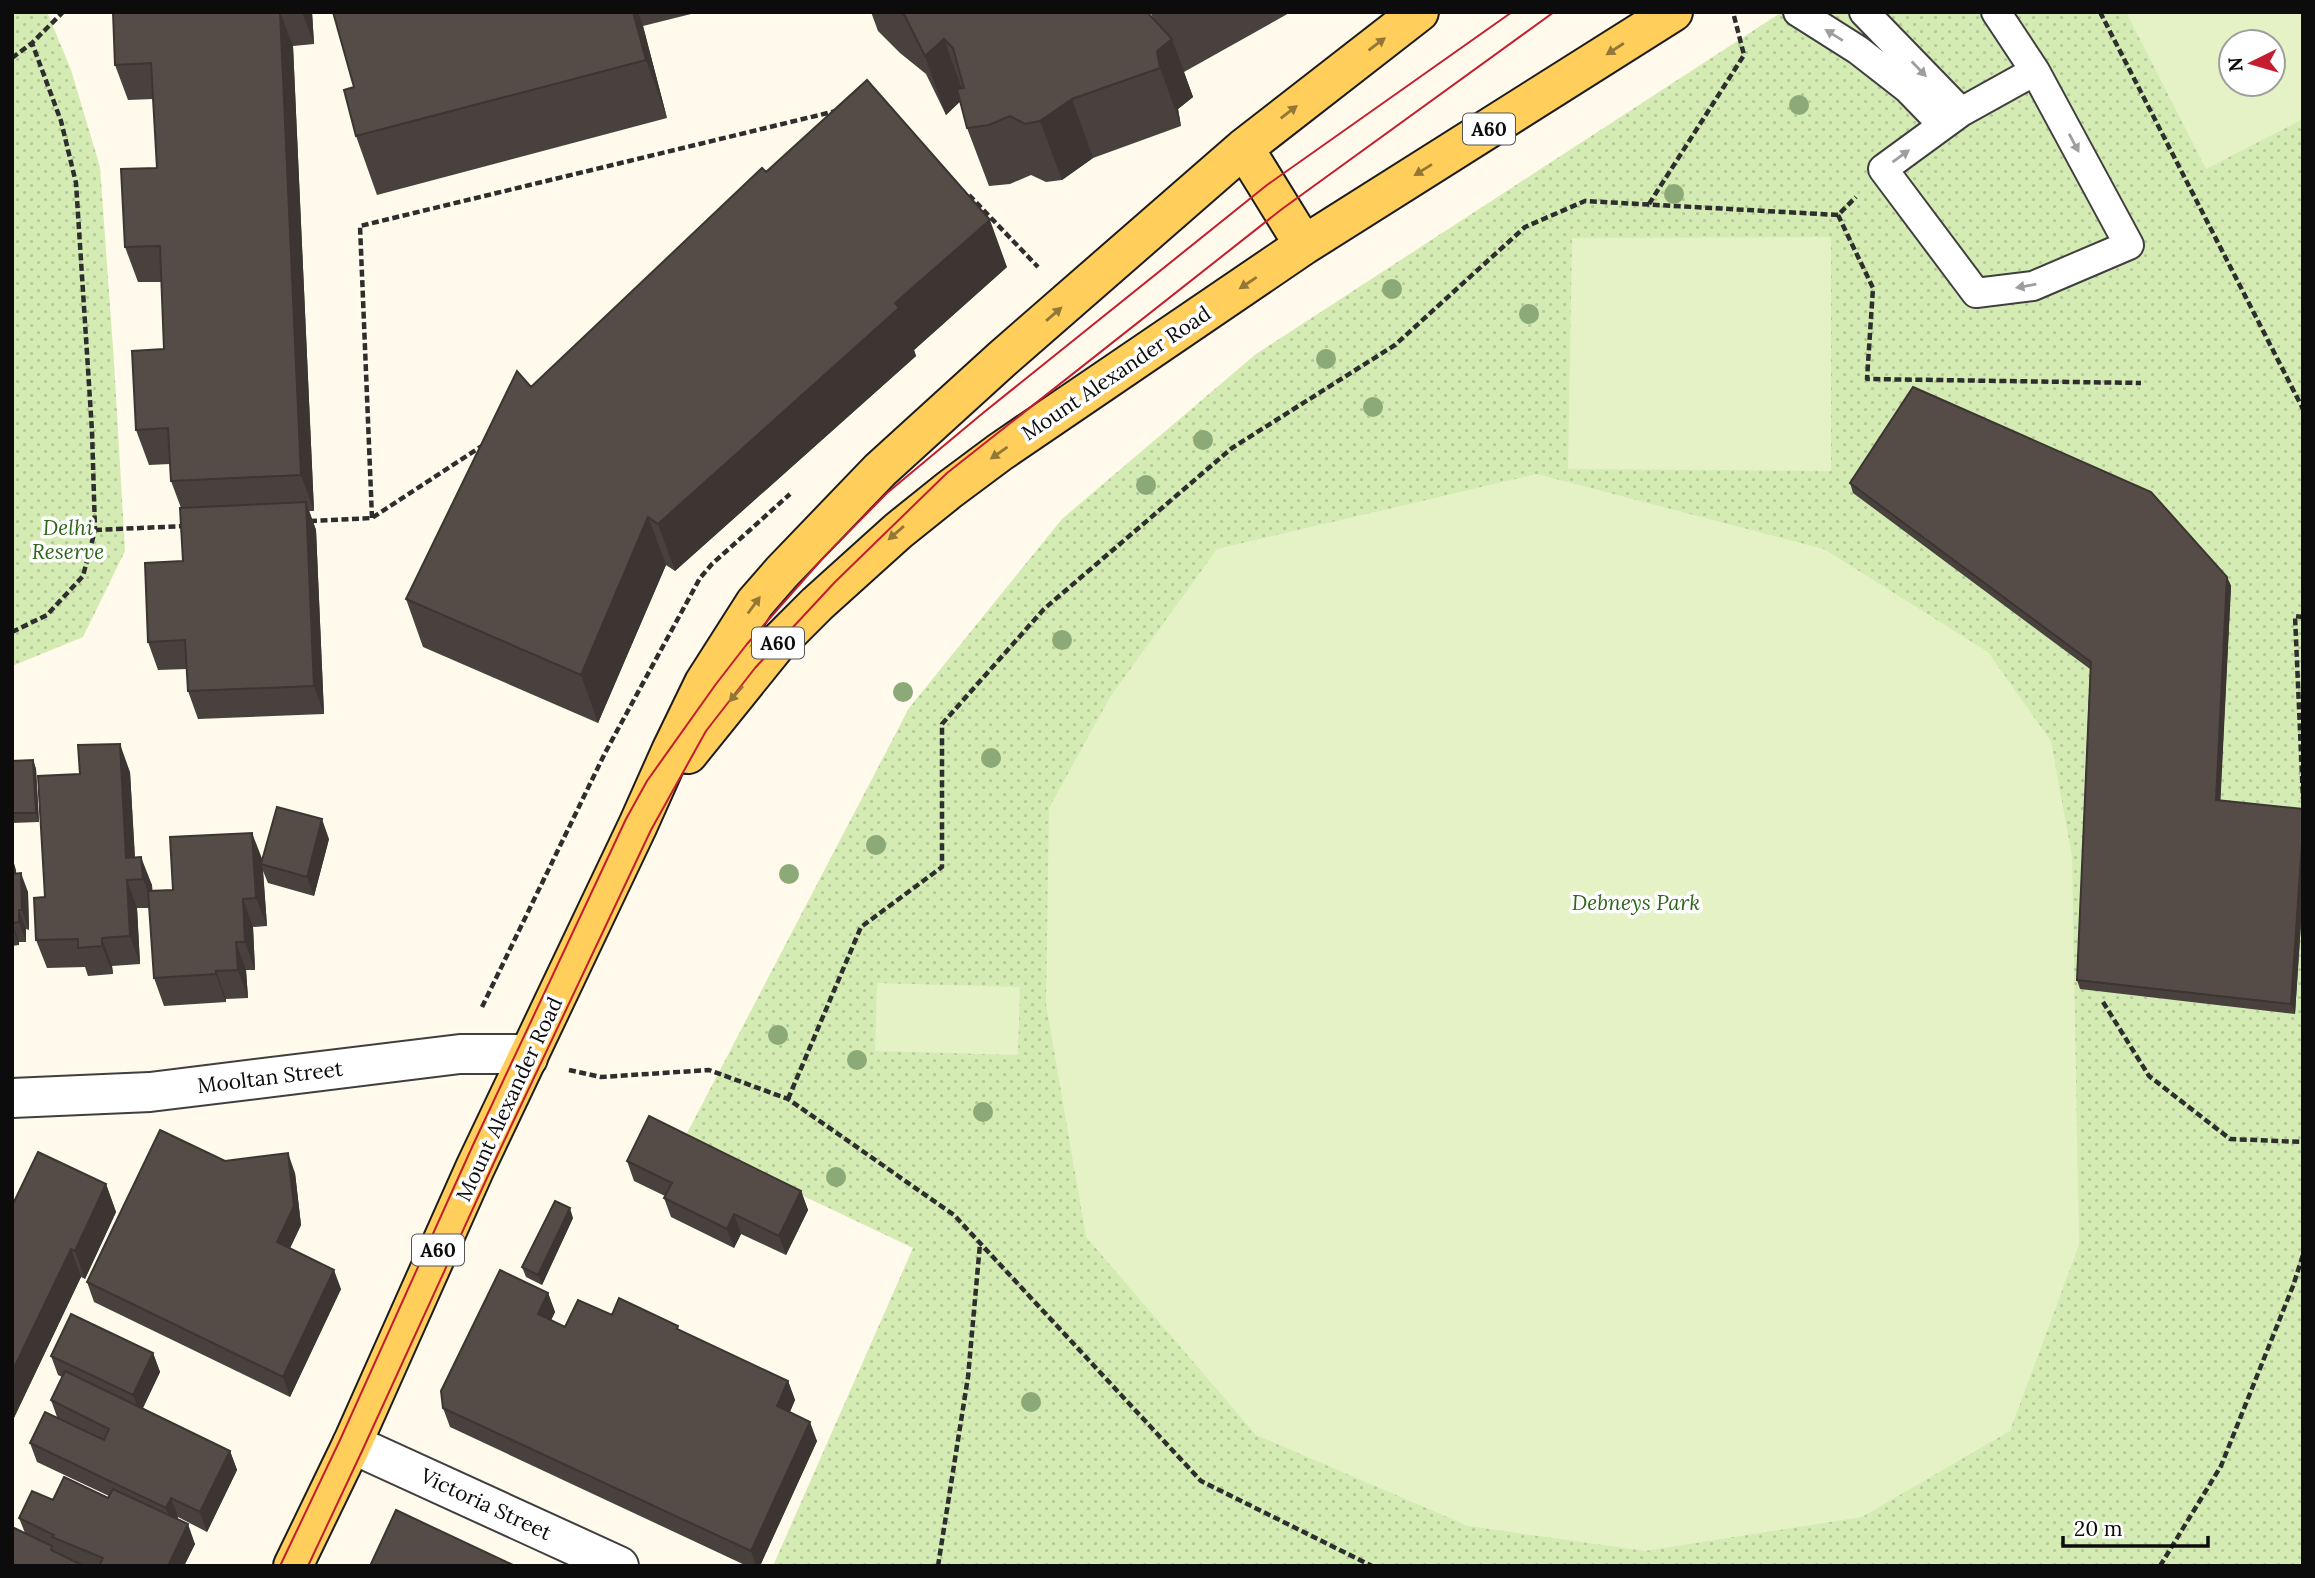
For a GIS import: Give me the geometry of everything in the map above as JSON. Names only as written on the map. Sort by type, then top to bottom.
[{"type":"main road","name":"Mount Alexander Road","points":[[293,1566],[352,1444],[475,1168],[671,751],[704,684],[755,603],[890,461],[1002,359],[1244,148],[1419,12]]},
{"type":"main road","name":"Mount Alexander Road","points":[[638,825],[667,781],[775,646],[898,531],[1000,452],[1304,245],[1673,12]]},
{"type":"main road","points":[[1244,148],[1304,245]]},
{"type":"street","name":"Mooltan Street","points":[[12,1098],[150,1092],[460,1054],[516,1055],[528,1058]]},
{"type":"street","name":"Victoria Street","points":[[352,1444],[619,1566]]},
{"type":"lane","points":[[1798,12],[1952,118]]},
{"type":"lane","points":[[1864,12],[1952,118]]},
{"type":"lane","points":[[1996,12],[2035,71],[2129,245],[2033,286],[1976,293],[1883,169],[1952,118],[2035,71]]},
{"type":"path","points":[[12,58],[32,43],[63,12]]},
{"type":"path","points":[[1649,205],[1744,55],[1733,12]]},
{"type":"path","points":[[2100,12],[2303,410]]},
{"type":"path","points":[[12,632],[47,615],[83,576],[95,530],[92,418],[76,183],[61,121],[32,43]]},
{"type":"path","points":[[372,518],[360,226],[838,111]]},
{"type":"path","points":[[788,1099],[861,927],[942,867],[942,724],[1044,609],[1232,448],[1395,345],[1525,227],[1585,201],[1838,215],[1883,169]]},
{"type":"path","points":[[964,191],[1041,271]]},
{"type":"path","points":[[1838,215],[1872,288],[1867,379],[2141,383]]},
{"type":"path","points":[[303,521],[372,518],[488,442]]},
{"type":"path","points":[[95,530],[192,526]]},
{"type":"path","points":[[2303,617],[2295,616],[2303,799]]},
{"type":"path","points":[[2103,1002],[2149,1076],[2230,1139],[2303,1142]]},
{"type":"path","points":[[612,1075],[709,1070],[788,1099],[954,1215],[1201,1481],[1372,1566]]},
{"type":"path","points":[[938,1566],[968,1377],[980,1243]]},
{"type":"path","points":[[2160,1566],[2221,1466],[2303,1255]]},
{"type":"green space","name":"Delhi Reserve","points":[[12,12],[47,12],[71,70],[100,167],[125,551],[83,637],[12,666]]},
{"type":"green space","name":"Debneys Park","points":[[1782,12],[2303,12],[2303,1566],[773,1566],[913,1248],[684,1139],[909,708],[1062,519],[1256,354]]},
{"type":"green space","points":[[2126,12],[2303,12],[2303,119],[2206,169]]},
{"type":"green space","points":[[1831,237],[1831,471],[1568,469],[1572,238]]},
{"type":"green space","points":[[1537,474],[1824,549],[1988,652],[2051,741],[2072,856],[2079,1245],[2010,1431],[1862,1517],[1645,1551],[1468,1526],[1256,1435],[1086,1237],[1046,1004],[1049,808],[1110,697],[1217,549]]},
{"type":"green space","points":[[877,983],[1020,987],[1018,1055],[875,1051]]},
{"type":"building","points":[[113,12],[280,12],[301,475],[171,481],[168,428],[136,430],[132,351],[164,349],[160,246],[125,247],[121,169],[157,168],[151,63],[115,65]]},
{"type":"building","points":[[333,12],[633,12],[646,60],[356,136],[344,90],[354,87]]},
{"type":"building","points":[[901,12],[1147,12],[1172,39],[1157,51],[1160,68],[1072,99],[1040,121],[1025,124],[1010,116],[989,125],[967,128],[957,89],[964,88],[953,48],[944,39],[925,56]]},
{"type":"building","points":[[867,80],[990,220],[895,303],[899,308],[658,524],[648,517],[581,675],[406,599],[517,371],[531,387],[762,168],[766,172]]},
{"type":"building","points":[[1913,387],[2151,492],[2227,577],[2216,800],[2303,809],[2291,1004],[2077,980],[2091,662],[1850,483]]},
{"type":"building","points":[[306,502],[314,686],[188,691],[185,640],[148,642],[145,563],[183,561],[180,508]]},
{"type":"building","points":[[120,744],[126,858],[141,857],[143,879],[127,880],[130,936],[102,938],[102,946],[78,948],[78,939],[36,940],[34,898],[45,897],[38,776],[80,774],[78,745]]},
{"type":"building","points":[[33,760],[36,813],[12,813],[12,761]]},
{"type":"building","points":[[277,807],[322,819],[307,877],[261,864]]},
{"type":"building","points":[[252,833],[256,898],[243,899],[245,942],[236,942],[238,970],[154,978],[148,891],[173,890],[170,837]]},
{"type":"building","points":[[21,873],[22,910],[19,910],[19,922],[12,923],[12,874]]},
{"type":"building","points":[[649,1116],[801,1191],[779,1236],[734,1214],[727,1229],[664,1198],[672,1183],[627,1161]]},
{"type":"building","points":[[160,1130],[225,1161],[288,1153],[294,1206],[277,1242],[334,1270],[283,1377],[87,1282]]},
{"type":"building","points":[[38,1152],[106,1184],[75,1251],[71,1249],[12,1372],[12,1206]]},
{"type":"building","points":[[555,1201],[570,1208],[538,1275],[522,1267]]},
{"type":"building","points":[[500,1270],[548,1293],[538,1314],[565,1327],[578,1300],[612,1315],[619,1298],[678,1326],[677,1329],[788,1381],[777,1406],[810,1422],[751,1551],[443,1408],[441,1391]]},
{"type":"building","points":[[71,1314],[153,1353],[133,1395],[51,1356]]},
{"type":"building","points":[[65,1371],[230,1451],[200,1512],[171,1498],[166,1508],[30,1443],[45,1412],[104,1440],[109,1429],[51,1400]]},
{"type":"building","points":[[64,1477],[108,1498],[113,1489],[188,1524],[168,1566],[99,1566],[103,1558],[52,1537],[54,1535],[19,1518],[32,1491],[53,1500]]},
{"type":"building","points":[[396,1510],[515,1566],[370,1566]]},
{"type":"building","points":[[12,1527],[52,1546],[51,1550],[84,1566],[12,1566]]},
{"type":"tram line","points":[[280,1566],[626,819],[647,781],[747,644],[823,558],[887,493],[983,413],[1267,185],[1512,12]]},
{"type":"tram line","points":[[308,1566],[651,830],[706,731],[755,668],[835,582],[947,473],[1282,209],[1554,12]]}]
